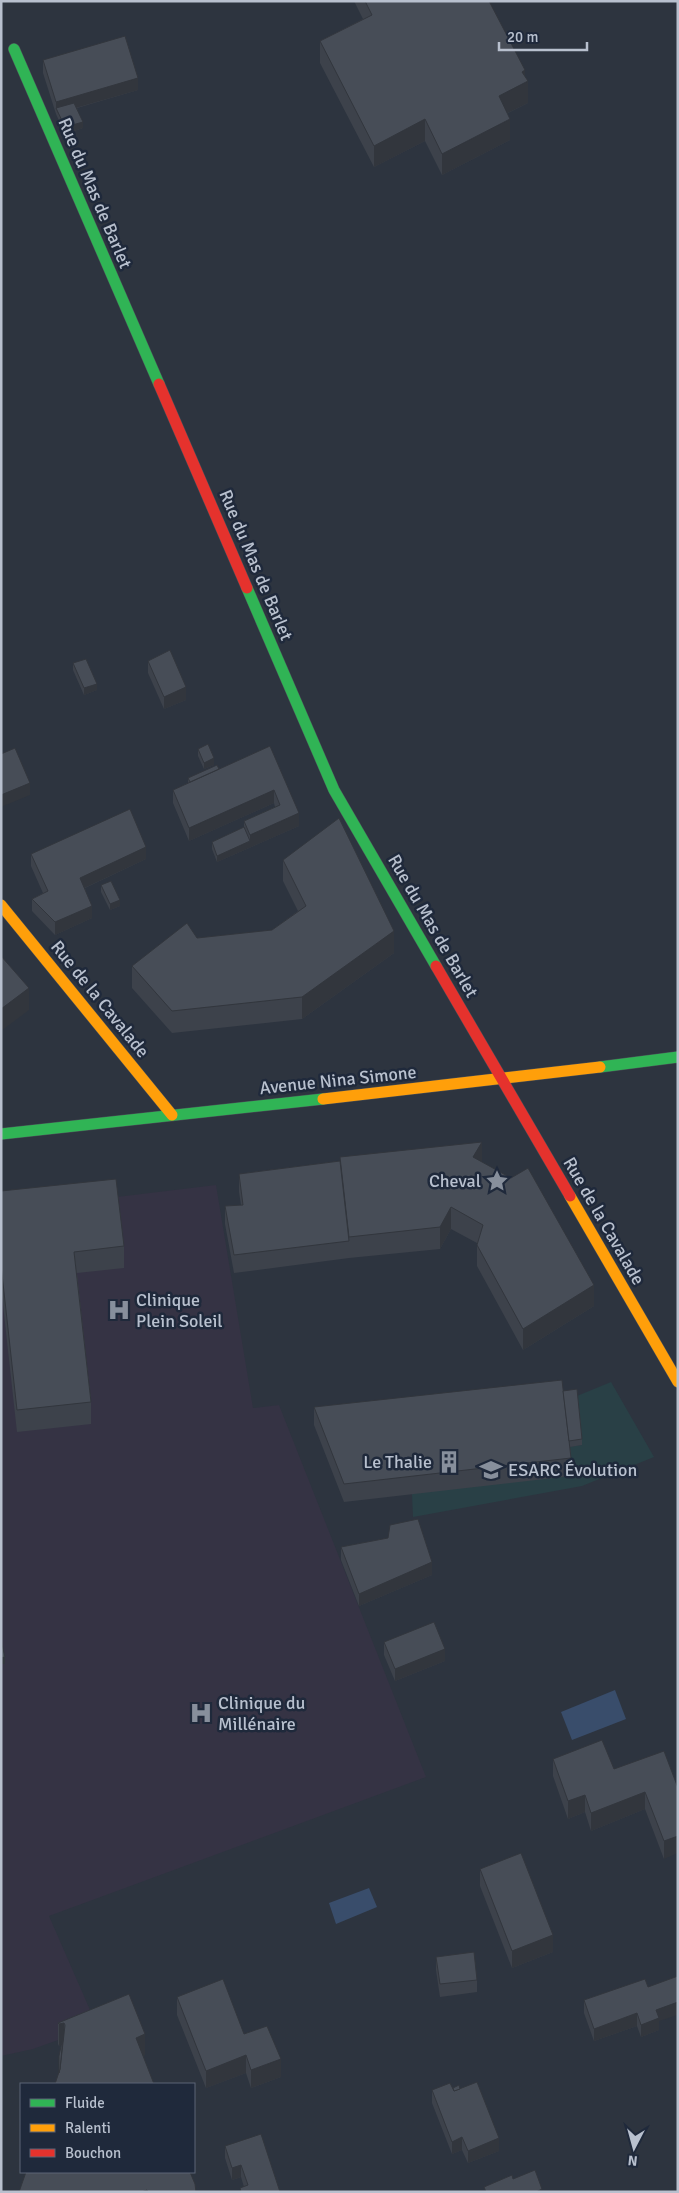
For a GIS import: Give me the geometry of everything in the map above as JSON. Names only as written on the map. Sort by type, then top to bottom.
[{"type":"street","name":"Rue du Mas de Barlet","points":[[14,49],[334,790],[501,1078]]},
{"type":"street","name":"Rue de la Cavalade","points":[[1,905],[172,1115]]},
{"type":"street","name":"Avenue Nina Simone","points":[[1,1134],[678,1057]]},
{"type":"street","name":"Rue de la Cavalade","points":[[501,1078],[678,1382]]},
{"type":"shaded area","name":"Clinique du Millénaire","points":[[216,1185],[253,1408],[279,1405],[426,1777],[49,1916],[97,2026],[33,2049],[1,2056],[1,1211]]},
{"type":"green space","points":[[611,1382],[654,1457],[582,1486],[413,1517],[412,1494],[568,1447],[582,1445],[577,1396]]},
{"type":"water","points":[[615,1690],[626,1719],[572,1740],[561,1712]]},
{"type":"water","points":[[369,1888],[377,1907],[336,1924],[329,1903]]},
{"type":"building","points":[[365,1],[489,1],[525,70],[522,72],[528,81],[499,96],[510,119],[442,154],[425,119],[374,146],[320,41],[372,15]]},
{"type":"building","points":[[125,36],[138,78],[56,102],[43,60]]},
{"type":"building","points":[[74,103],[83,122],[65,127],[56,108]]},
{"type":"building","points":[[170,650],[186,687],[164,697],[148,661]]},
{"type":"building","points":[[86,659],[97,684],[84,688],[73,663]]},
{"type":"building","points":[[208,744],[214,758],[204,763],[198,749]]},
{"type":"building","points":[[270,746],[299,813],[250,835],[244,821],[280,805],[274,790],[189,828],[173,790]]},
{"type":"building","points":[[15,748],[30,783],[1,795],[1,754]]},
{"type":"building","points":[[217,765],[219,769],[190,782],[188,778]]},
{"type":"building","points":[[130,809],[146,847],[80,878],[92,906],[55,922],[32,899],[48,891],[31,854]]},
{"type":"building","points":[[339,818],[394,931],[302,997],[172,1011],[132,966],[187,923],[197,938],[272,930],[306,906],[283,860]]},
{"type":"building","points":[[244,827],[250,841],[217,856],[212,842]]},
{"type":"building","points":[[111,881],[120,900],[110,904],[101,885]]},
{"type":"building","points":[[1,956],[29,988],[1,1009]]},
{"type":"building","points":[[482,1142],[473,1157],[511,1178],[528,1168],[594,1285],[523,1329],[477,1245],[483,1225],[451,1207],[440,1227],[349,1237],[340,1157]]},
{"type":"building","points":[[340,1161],[349,1241],[234,1255],[225,1206],[243,1205],[239,1174]]},
{"type":"building","points":[[116,1179],[124,1246],[74,1252],[91,1402],[17,1410],[1,1265],[1,1191]]},
{"type":"building","name":"Le Thalie","points":[[562,1380],[571,1458],[344,1484],[314,1407]]},
{"type":"building","points":[[577,1389],[582,1439],[569,1441],[563,1391]]},
{"type":"building","points":[[418,1519],[432,1562],[359,1594],[341,1547],[388,1538],[390,1525]]},
{"type":"building","points":[[434,1622],[445,1649],[395,1669],[384,1642]]},
{"type":"building","points":[[1,1640],[5,1657],[1,1658]]},
{"type":"building","points":[[602,1740],[614,1769],[664,1751],[678,1788],[678,1836],[664,1841],[645,1792],[591,1813],[585,1795],[568,1801],[553,1759]]},
{"type":"building","points":[[521,1853],[553,1935],[512,1951],[480,1869]]},
{"type":"building","points":[[474,1952],[477,1980],[440,1984],[436,1957]]},
{"type":"building","points":[[678,1976],[678,2002],[656,2010],[659,2018],[641,2025],[637,2013],[594,2029],[584,2000],[645,1979],[648,1987]]},
{"type":"building","points":[[223,1979],[244,2034],[267,2026],[281,2059],[251,2070],[246,2055],[206,2071],[177,1997]]},
{"type":"building","points":[[129,1994],[145,2034],[136,2038],[154,2083],[55,2083],[60,2069],[65,2025],[64,2023],[58,2023]]},
{"type":"building","points":[[63,2037],[60,2069],[59,2073],[59,2056]]},
{"type":"building","points":[[477,2082],[499,2138],[468,2151],[462,2137],[452,2142],[432,2090],[450,2083],[454,2091]]},
{"type":"building","points":[[459,2085],[460,2089],[454,2091],[453,2088]]},
{"type":"building","points":[[261,2134],[280,2192],[241,2192],[240,2188],[248,2185],[241,2165],[232,2168],[225,2146]]},
{"type":"building","points":[[535,2170],[542,2189],[536,2192],[486,2192],[484,2187],[512,2175],[513,2179]]},
{"type":"building","points":[[26,2173],[190,2173],[196,2192],[148,2192],[147,2190],[141,2192],[19,2192]]},
{"type":"traffic: fast","points":[[14,49],[159,384]]},
{"type":"traffic: fast","points":[[247,588],[334,790],[436,966]]},
{"type":"traffic: fast","points":[[600,1067],[678,1057]]},
{"type":"traffic: fast","points":[[1,1134],[323,1099]]},
{"type":"traffic: slow","points":[[1,905],[172,1115]]},
{"type":"traffic: slow","points":[[323,1099],[600,1067]]},
{"type":"traffic: slow","points":[[570,1196],[678,1382]]},
{"type":"traffic: jam","points":[[159,384],[247,588]]},
{"type":"traffic: jam","points":[[436,966],[570,1196]]},
{"type":"place","name":"Cheval","points":[[497,1181]]},
{"type":"place","name":"Clinique Plein Soleil","points":[[119,1310]]},
{"type":"place","name":"Le Thalie","points":[[449,1462]]},
{"type":"place","name":"ESARC Évolution","points":[[491,1470]]},
{"type":"place","name":"Clinique du Millénaire","points":[[201,1713]]}]
